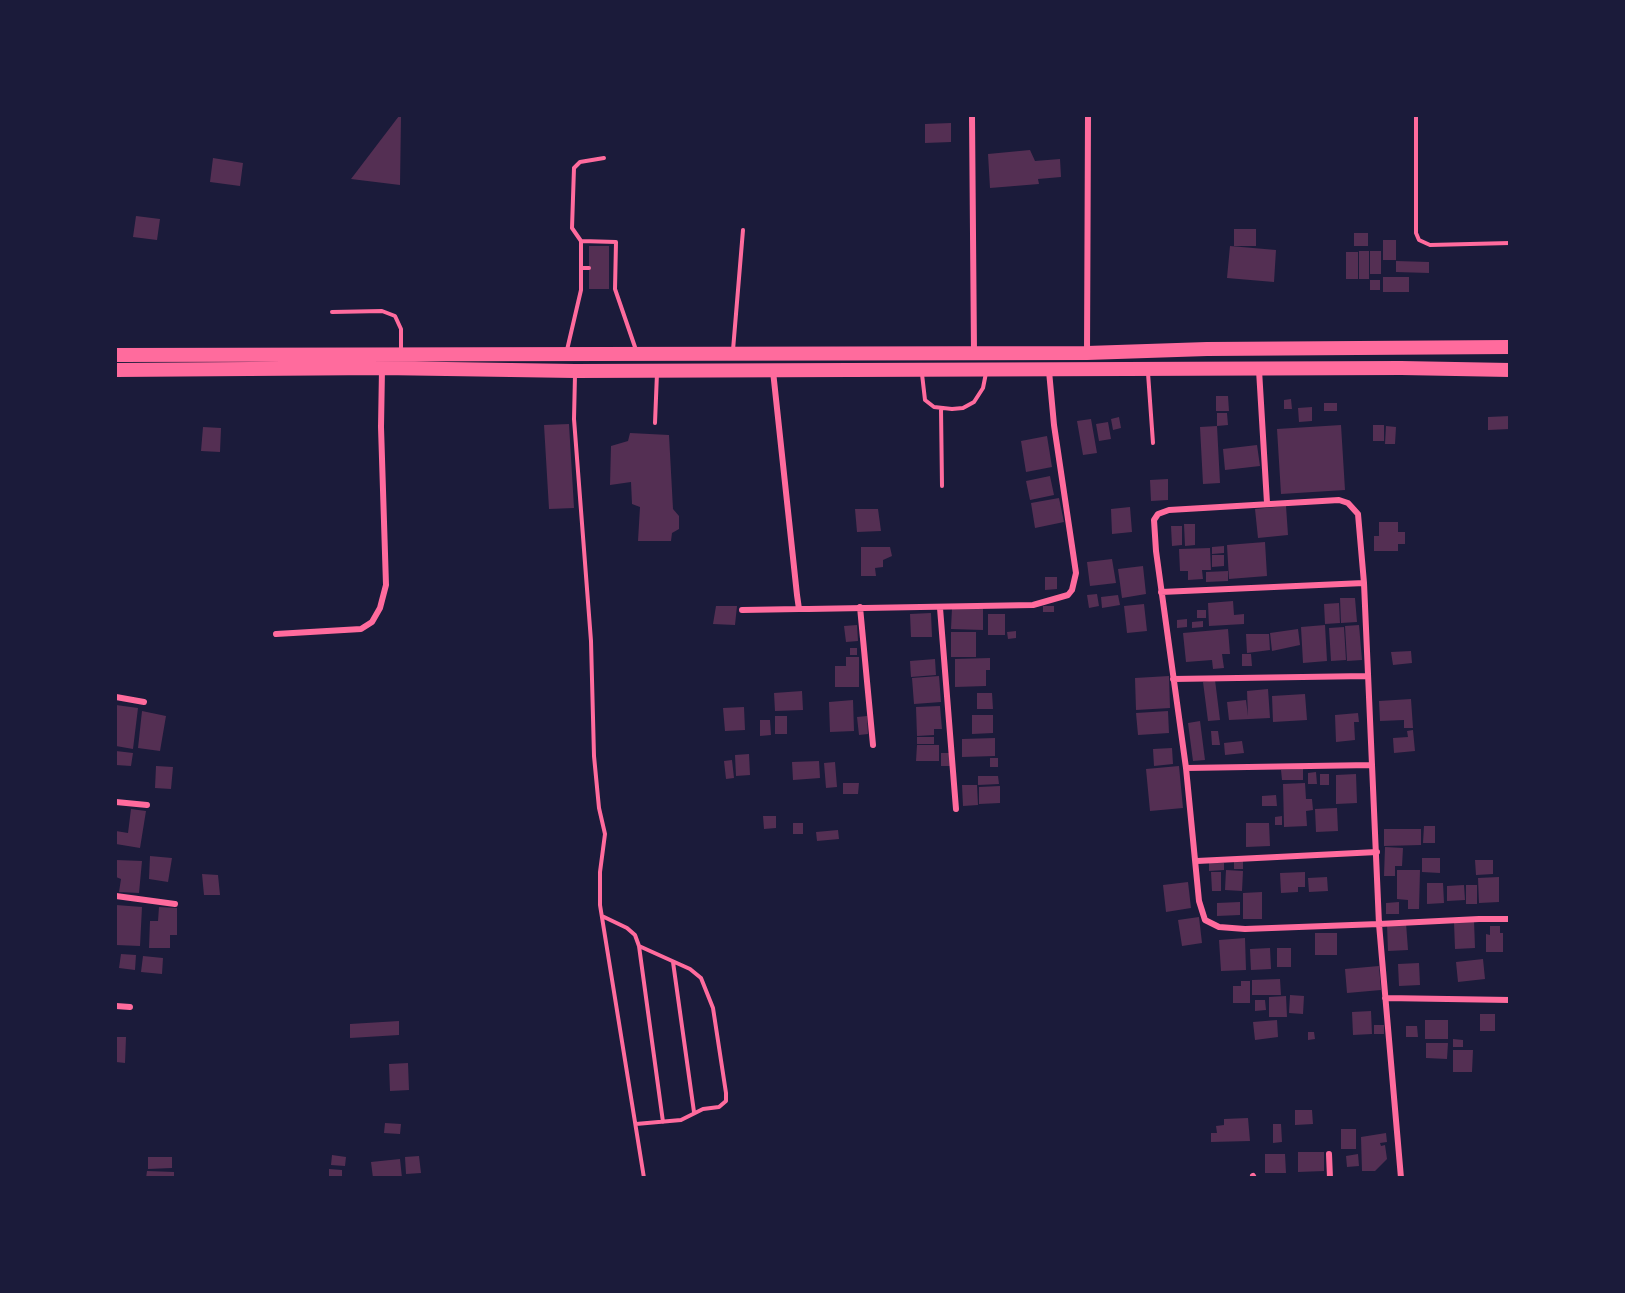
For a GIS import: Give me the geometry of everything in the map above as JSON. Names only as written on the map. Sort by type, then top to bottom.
[{"type":"highway","points":[[116,355],[1087,353],[1207,349],[1509,347]]},
{"type":"highway","points":[[116,370],[382,368],[575,371],[1509,370]]},
{"type":"street","points":[[972,116],[974,353]]},
{"type":"street","points":[[1087,353],[1088,116]]},
{"type":"street","points":[[276,634],[361,629],[372,622],[380,608],[386,585],[381,427],[382,368]]},
{"type":"street","points":[[773,370],[800,609]]},
{"type":"street","points":[[742,610],[860,607],[940,608],[1033,604],[1062,598],[1072,590],[1076,573],[1054,425],[1049,370]]},
{"type":"street","points":[[1259,370],[1267,503]]},
{"type":"street","points":[[1401,1178],[1379,924],[1366,676],[1364,583],[1359,523],[1354,507],[1339,500],[1169,510],[1158,514],[1154,527],[1161,592],[1186,768],[1202,916],[1210,924],[1219,927],[1379,924],[1509,919]]},
{"type":"street","points":[[1161,592],[1364,583]]},
{"type":"street","points":[[860,607],[873,745]]},
{"type":"street","points":[[940,608],[956,808]]},
{"type":"street","points":[[1173,679],[1366,676]]},
{"type":"street","points":[[116,697],[144,702]]},
{"type":"street","points":[[1186,768],[1372,765]]},
{"type":"street","points":[[116,802],[147,805]]},
{"type":"street","points":[[1197,861],[1377,852]]},
{"type":"street","points":[[116,896],[175,904]]},
{"type":"street","points":[[1385,998],[1509,1000]]},
{"type":"street","points":[[116,1006],[130,1007]]},
{"type":"street","points":[[1329,1155],[1330,1178]]},
{"type":"lane","points":[[1416,116],[1416,233],[1419,240],[1430,244],[1509,243]]},
{"type":"lane","points":[[566,354],[581,290],[581,241],[572,228],[574,168],[580,162],[604,158]]},
{"type":"lane","points":[[733,354],[743,230]]},
{"type":"lane","points":[[581,241],[615,241],[617,244],[615,289],[637,353]]},
{"type":"lane","points":[[581,268],[589,268]]},
{"type":"lane","points":[[609,268],[615,268]]},
{"type":"lane","points":[[332,312],[382,311],[395,316],[401,329],[401,354]]},
{"type":"lane","points":[[1148,369],[1153,443]]},
{"type":"lane","points":[[922,370],[925,400],[941,409],[963,408],[975,402],[983,388],[986,370]]},
{"type":"lane","points":[[575,371],[574,418],[591,641],[594,756],[599,808],[605,834],[600,872],[602,916],[644,1178]]},
{"type":"lane","points":[[655,423],[657,371]]},
{"type":"lane","points":[[941,409],[942,486]]},
{"type":"lane","points":[[602,916],[627,928],[634,935],[639,946],[663,1122]]},
{"type":"lane","points":[[636,1124],[681,1120],[694,1112],[723,1105],[726,1093],[707,988],[701,978],[673,961],[639,946]]},
{"type":"lane","points":[[673,961],[694,1112]]},
{"type":"building","points":[[401,116],[400,185],[351,179]]},
{"type":"building","points":[[951,123],[951,142],[925,143],[925,124]]},
{"type":"building","points":[[1030,150],[1035,161],[1060,159],[1061,177],[1038,179],[1039,184],[990,188],[988,154]]},
{"type":"building","points":[[213,158],[243,163],[240,186],[210,182]]},
{"type":"building","points":[[136,216],[160,219],[157,240],[133,237]]},
{"type":"building","points":[[1234,229],[1256,229],[1256,246],[1234,246]]},
{"type":"building","points":[[1354,233],[1368,233],[1368,246],[1354,246]]},
{"type":"building","points":[[1383,240],[1396,240],[1396,260],[1383,260]]},
{"type":"building","points":[[589,246],[609,246],[609,289],[589,289]]},
{"type":"building","points":[[1230,246],[1276,250],[1274,282],[1227,278]]},
{"type":"building","points":[[1359,251],[1369,251],[1369,279],[1359,279]]},
{"type":"building","points":[[1370,251],[1381,251],[1381,274],[1370,274]]},
{"type":"building","points":[[1346,252],[1358,252],[1358,279],[1346,279]]},
{"type":"building","points":[[1396,261],[1429,262],[1429,273],[1396,272]]},
{"type":"building","points":[[1383,277],[1409,277],[1409,292],[1383,292]]},
{"type":"building","points":[[1370,280],[1380,280],[1380,290],[1370,290]]},
{"type":"building","points":[[1216,396],[1228,396],[1229,411],[1216,411]]},
{"type":"building","points":[[1291,399],[1292,409],[1284,409],[1284,400]]},
{"type":"building","points":[[1324,403],[1337,403],[1337,411],[1324,411]]},
{"type":"building","points":[[1312,407],[1312,421],[1299,422],[1298,408]]},
{"type":"building","points":[[1217,413],[1227,413],[1228,425],[1217,426]]},
{"type":"building","points":[[1510,416],[1510,429],[1488,430],[1488,417]]},
{"type":"building","points":[[1119,417],[1121,428],[1113,430],[1111,419]]},
{"type":"building","points":[[1091,419],[1097,453],[1083,455],[1077,421]]},
{"type":"building","points":[[1108,422],[1111,439],[1099,441],[1096,424]]},
{"type":"building","points":[[569,424],[574,508],[549,509],[544,425]]},
{"type":"building","points":[[1341,425],[1345,490],[1281,494],[1277,429]]},
{"type":"building","points":[[1373,425],[1384,425],[1384,441],[1373,441]]},
{"type":"building","points":[[1217,426],[1220,483],[1203,484],[1200,427]]},
{"type":"building","points":[[1386,426],[1396,427],[1395,444],[1385,444]]},
{"type":"building","points":[[203,427],[221,428],[220,452],[201,451]]},
{"type":"building","points":[[630,433],[669,435],[673,509],[679,516],[679,529],[672,533],[671,541],[638,541],[640,507],[632,504],[631,482],[610,485],[611,446],[628,441]]},
{"type":"building","points":[[1047,436],[1052,467],[1026,472],[1021,441]]},
{"type":"building","points":[[1257,445],[1260,466],[1225,470],[1223,449]]},
{"type":"building","points":[[1050,476],[1054,495],[1030,500],[1026,481]]},
{"type":"building","points":[[1168,479],[1168,500],[1151,501],[1150,480]]},
{"type":"building","points":[[1059,498],[1064,522],[1035,528],[1031,503]]},
{"type":"building","points":[[1286,506],[1288,535],[1258,538],[1255,509]]},
{"type":"building","points":[[1130,507],[1132,532],[1112,534],[1111,509]]},
{"type":"building","points":[[855,509],[878,509],[881,531],[857,532]]},
{"type":"building","points":[[1379,522],[1398,522],[1398,532],[1405,532],[1405,544],[1398,544],[1398,551],[1374,551],[1374,536],[1379,536]]},
{"type":"building","points":[[1184,524],[1195,524],[1195,545],[1185,546]]},
{"type":"building","points":[[1171,526],[1182,526],[1182,545],[1172,546]]},
{"type":"building","points":[[1265,542],[1267,576],[1229,579],[1227,545]]},
{"type":"building","points":[[1224,546],[1224,553],[1212,554],[1212,547]]},
{"type":"building","points":[[861,547],[890,547],[892,556],[883,560],[883,567],[875,568],[876,576],[861,576]]},
{"type":"building","points":[[1210,548],[1211,570],[1202,570],[1203,579],[1188,580],[1188,571],[1180,571],[1179,549]]},
{"type":"building","points":[[1212,555],[1224,555],[1224,566],[1212,567]]},
{"type":"building","points":[[1112,559],[1116,583],[1090,586],[1087,562]]},
{"type":"building","points":[[1143,566],[1146,594],[1122,598],[1118,569]]},
{"type":"building","points":[[1228,571],[1228,581],[1206,582],[1206,572]]},
{"type":"building","points":[[1045,577],[1057,577],[1057,589],[1045,590]]},
{"type":"building","points":[[1097,594],[1099,606],[1089,608],[1087,595]]},
{"type":"building","points":[[1118,595],[1120,605],[1102,608],[1101,597]]},
{"type":"building","points":[[1340,598],[1355,598],[1357,622],[1341,623]]},
{"type":"building","points":[[1233,601],[1234,615],[1244,614],[1244,624],[1209,626],[1208,603]]},
{"type":"building","points":[[1339,603],[1340,623],[1325,624],[1324,604]]},
{"type":"building","points":[[1144,604],[1147,631],[1127,633],[1124,606]]},
{"type":"building","points":[[716,606],[737,606],[735,625],[713,624]]},
{"type":"building","points":[[1043,606],[1054,606],[1054,612],[1043,612]]},
{"type":"building","points":[[952,608],[983,609],[983,630],[951,629]]},
{"type":"building","points":[[1197,610],[1206,610],[1206,618],[1197,618]]},
{"type":"building","points":[[931,613],[932,637],[911,637],[910,614]]},
{"type":"building","points":[[988,614],[1005,614],[1005,635],[988,635]]},
{"type":"building","points":[[1187,619],[1187,627],[1177,628],[1177,620]]},
{"type":"building","points":[[1203,621],[1203,627],[1192,628],[1192,622]]},
{"type":"building","points":[[857,625],[858,641],[846,642],[844,626]]},
{"type":"building","points":[[1325,625],[1327,661],[1303,663],[1301,627]]},
{"type":"building","points":[[1359,625],[1362,660],[1347,661],[1345,626]]},
{"type":"building","points":[[1344,627],[1346,660],[1331,661],[1329,628]]},
{"type":"building","points":[[1228,629],[1230,654],[1222,654],[1224,668],[1213,669],[1212,660],[1186,662],[1183,633]]},
{"type":"building","points":[[1298,629],[1300,645],[1272,651],[1270,633]]},
{"type":"building","points":[[1016,631],[1016,638],[1008,639],[1007,632]]},
{"type":"building","points":[[951,632],[976,632],[976,657],[951,657]]},
{"type":"building","points":[[1246,634],[1269,634],[1270,650],[1247,653]]},
{"type":"building","points":[[850,648],[857,648],[857,655],[850,655]]},
{"type":"building","points":[[1411,651],[1412,663],[1393,665],[1391,652]]},
{"type":"building","points":[[1242,654],[1251,654],[1252,666],[1242,666]]},
{"type":"building","points":[[846,657],[859,657],[859,687],[835,687],[835,666],[846,666]]},
{"type":"building","points":[[990,658],[990,670],[986,670],[986,686],[955,687],[955,659]]},
{"type":"building","points":[[935,659],[936,675],[911,677],[910,661]]},
{"type":"building","points":[[939,676],[941,702],[914,704],[912,678]]},
{"type":"building","points":[[1169,676],[1170,708],[1136,710],[1135,678]]},
{"type":"building","points":[[1215,680],[1220,720],[1208,721],[1203,682]]},
{"type":"building","points":[[1268,689],[1270,718],[1229,720],[1227,702],[1246,700],[1248,716],[1247,691]]},
{"type":"building","points":[[802,691],[803,710],[775,711],[774,693]]},
{"type":"building","points":[[977,693],[992,693],[993,709],[977,709]]},
{"type":"building","points":[[1305,694],[1307,720],[1273,722],[1272,696]]},
{"type":"building","points":[[1411,699],[1413,728],[1404,728],[1404,720],[1380,721],[1379,701]]},
{"type":"building","points":[[853,700],[854,731],[830,732],[829,702]]},
{"type":"building","points":[[116,705],[138,708],[133,749],[116,746]]},
{"type":"building","points":[[940,706],[942,729],[934,729],[934,735],[917,736],[916,707]]},
{"type":"building","points":[[744,707],[745,730],[725,731],[723,708]]},
{"type":"building","points":[[142,711],[166,716],[160,751],[138,748]]},
{"type":"building","points":[[1168,711],[1169,733],[1138,735],[1136,713]]},
{"type":"building","points":[[1358,713],[1359,722],[1354,722],[1355,740],[1336,742],[1335,715]]},
{"type":"building","points":[[972,715],[993,715],[993,733],[972,734]]},
{"type":"building","points":[[775,716],[787,716],[787,734],[775,734]]},
{"type":"building","points":[[867,716],[868,734],[859,735],[857,717]]},
{"type":"building","points":[[760,720],[770,720],[771,735],[760,736]]},
{"type":"building","points":[[1200,721],[1205,760],[1193,761],[1188,723]]},
{"type":"building","points":[[1413,730],[1415,751],[1394,753],[1393,738],[1408,737],[1407,731]]},
{"type":"building","points":[[1211,731],[1218,731],[1220,745],[1212,745]]},
{"type":"building","points":[[917,737],[934,737],[934,744],[917,744]]},
{"type":"building","points":[[995,738],[995,756],[962,757],[962,739]]},
{"type":"building","points":[[1242,741],[1244,753],[1225,755],[1224,743]]},
{"type":"building","points":[[917,745],[939,745],[939,761],[916,761]]},
{"type":"building","points":[[1172,748],[1173,764],[1154,766],[1153,749]]},
{"type":"building","points":[[116,751],[133,753],[131,766],[116,765]]},
{"type":"building","points":[[941,753],[950,753],[950,766],[941,766]]},
{"type":"building","points":[[749,754],[750,775],[736,776],[735,755]]},
{"type":"building","points":[[990,758],[998,758],[998,767],[990,767]]},
{"type":"building","points":[[732,760],[734,778],[726,779],[724,761]]},
{"type":"building","points":[[819,761],[820,778],[793,780],[792,762]]},
{"type":"building","points":[[835,762],[837,787],[826,788],[824,763]]},
{"type":"building","points":[[156,766],[173,767],[171,789],[155,788]]},
{"type":"building","points":[[1179,766],[1183,808],[1150,811],[1146,769]]},
{"type":"building","points":[[1303,769],[1303,780],[1282,780],[1281,770]]},
{"type":"building","points":[[1316,772],[1317,784],[1308,784],[1308,773]]},
{"type":"building","points":[[1320,774],[1329,774],[1329,785],[1320,785]]},
{"type":"building","points":[[1356,774],[1357,803],[1336,804],[1336,775]]},
{"type":"building","points":[[978,776],[998,776],[999,784],[978,785]]},
{"type":"building","points":[[843,783],[859,783],[858,794],[843,794]]},
{"type":"building","points":[[1305,783],[1306,799],[1312,799],[1313,810],[1306,811],[1307,826],[1284,827],[1283,784]]},
{"type":"building","points":[[962,785],[977,785],[978,805],[963,806]]},
{"type":"building","points":[[1000,786],[1000,803],[979,804],[979,787]]},
{"type":"building","points":[[1276,795],[1277,806],[1262,806],[1262,796]]},
{"type":"building","points":[[1337,808],[1338,831],[1316,832],[1315,809]]},
{"type":"building","points":[[131,809],[146,811],[140,848],[116,844],[116,831],[128,833]]},
{"type":"building","points":[[763,816],[776,816],[776,828],[764,829]]},
{"type":"building","points":[[1282,816],[1282,825],[1275,825],[1275,817]]},
{"type":"building","points":[[793,823],[803,823],[803,834],[793,834]]},
{"type":"building","points":[[1246,823],[1269,823],[1270,846],[1246,847]]},
{"type":"building","points":[[1424,826],[1435,826],[1435,843],[1423,843]]},
{"type":"building","points":[[1384,829],[1421,829],[1421,845],[1384,846]]},
{"type":"building","points":[[838,830],[839,839],[817,841],[816,832]]},
{"type":"building","points":[[1385,847],[1403,848],[1402,866],[1395,866],[1395,876],[1384,876]]},
{"type":"building","points":[[150,856],[172,858],[168,882],[149,879]]},
{"type":"building","points":[[1422,858],[1440,858],[1440,873],[1422,872]]},
{"type":"building","points":[[116,860],[142,861],[139,893],[119,892],[121,879],[116,877]]},
{"type":"building","points":[[1475,860],[1493,860],[1493,874],[1476,875]]},
{"type":"building","points":[[1234,861],[1243,861],[1243,869],[1234,869]]},
{"type":"building","points":[[1209,863],[1224,863],[1224,870],[1209,871]]},
{"type":"building","points":[[1226,870],[1243,871],[1242,891],[1225,890]]},
{"type":"building","points":[[1397,870],[1420,870],[1419,909],[1408,909],[1408,900],[1397,899]]},
{"type":"building","points":[[1211,872],[1221,872],[1221,891],[1212,891]]},
{"type":"building","points":[[1305,872],[1305,887],[1298,887],[1298,892],[1281,893],[1280,873]]},
{"type":"building","points":[[202,874],[218,875],[220,895],[204,895]]},
{"type":"building","points":[[1327,877],[1328,891],[1309,892],[1308,878]]},
{"type":"building","points":[[1499,877],[1499,902],[1479,903],[1478,878]]},
{"type":"building","points":[[1188,882],[1191,908],[1166,912],[1163,885]]},
{"type":"building","points":[[1427,883],[1443,883],[1444,903],[1427,904]]},
{"type":"building","points":[[1464,885],[1465,900],[1447,901],[1447,886]]},
{"type":"building","points":[[1466,885],[1477,885],[1477,904],[1466,904]]},
{"type":"building","points":[[1262,892],[1262,919],[1243,919],[1243,893]]},
{"type":"building","points":[[1240,902],[1240,915],[1217,916],[1217,903]]},
{"type":"building","points":[[1399,902],[1399,914],[1386,914],[1386,903]]},
{"type":"building","points":[[116,905],[142,907],[140,946],[116,945]]},
{"type":"building","points":[[159,907],[177,908],[177,935],[170,935],[170,948],[149,948],[150,921],[158,921]]},
{"type":"building","points":[[1199,917],[1202,943],[1182,946],[1178,920]]},
{"type":"building","points":[[1474,920],[1475,948],[1455,949],[1454,922]]},
{"type":"building","points":[[1406,923],[1408,950],[1388,951],[1387,924]]},
{"type":"building","points":[[1490,926],[1500,926],[1500,933],[1503,933],[1503,952],[1486,952],[1486,934],[1490,935]]},
{"type":"building","points":[[1315,933],[1337,933],[1337,955],[1315,955]]},
{"type":"building","points":[[1245,938],[1246,970],[1221,971],[1219,940]]},
{"type":"building","points":[[1270,948],[1271,969],[1251,970],[1250,949]]},
{"type":"building","points":[[1277,948],[1291,948],[1291,967],[1277,967]]},
{"type":"building","points":[[121,954],[136,955],[135,970],[119,968]]},
{"type":"building","points":[[143,956],[163,958],[162,974],[141,972]]},
{"type":"building","points":[[1483,959],[1485,979],[1458,982],[1456,962]]},
{"type":"building","points":[[1419,963],[1420,985],[1399,986],[1398,964]]},
{"type":"building","points":[[1379,966],[1381,990],[1347,993],[1345,969]]},
{"type":"building","points":[[1280,979],[1281,995],[1252,995],[1252,980]]},
{"type":"building","points":[[1241,981],[1250,981],[1250,1003],[1233,1003],[1233,986],[1241,986]]},
{"type":"building","points":[[1290,995],[1304,996],[1303,1014],[1289,1013]]},
{"type":"building","points":[[1286,996],[1287,1017],[1269,1017],[1269,997]]},
{"type":"building","points":[[1255,1000],[1265,1000],[1266,1010],[1255,1011]]},
{"type":"building","points":[[1371,1011],[1372,1034],[1353,1035],[1352,1012]]},
{"type":"building","points":[[1480,1014],[1495,1014],[1495,1031],[1480,1031]]},
{"type":"building","points":[[1277,1020],[1278,1037],[1255,1040],[1253,1022]]},
{"type":"building","points":[[1425,1020],[1448,1020],[1448,1039],[1425,1039]]},
{"type":"building","points":[[399,1021],[399,1035],[350,1038],[350,1024]]},
{"type":"building","points":[[1374,1025],[1384,1025],[1384,1034],[1374,1034]]},
{"type":"building","points":[[1406,1026],[1417,1026],[1418,1037],[1406,1037]]},
{"type":"building","points":[[1308,1032],[1314,1032],[1315,1039],[1308,1040]]},
{"type":"building","points":[[116,1037],[126,1037],[125,1063],[116,1062]]},
{"type":"building","points":[[1453,1039],[1463,1040],[1463,1047],[1453,1047]]},
{"type":"building","points":[[1426,1043],[1448,1043],[1447,1059],[1426,1058]]},
{"type":"building","points":[[1453,1050],[1473,1050],[1472,1072],[1453,1072]]},
{"type":"building","points":[[408,1063],[409,1090],[390,1091],[389,1064]]},
{"type":"building","points":[[1295,1110],[1312,1110],[1313,1124],[1295,1125]]},
{"type":"building","points":[[1248,1118],[1250,1141],[1211,1142],[1211,1133],[1217,1133],[1216,1126],[1224,1125],[1224,1119]]},
{"type":"building","points":[[385,1123],[401,1124],[400,1134],[384,1133]]},
{"type":"building","points":[[1273,1124],[1281,1124],[1282,1142],[1273,1143]]},
{"type":"building","points":[[1341,1129],[1356,1129],[1356,1149],[1341,1149]]},
{"type":"building","points":[[1386,1133],[1387,1142],[1380,1143],[1381,1146],[1385,1145],[1387,1159],[1375,1171],[1362,1171],[1361,1137]]},
{"type":"building","points":[[1298,1152],[1324,1152],[1324,1171],[1298,1172]]},
{"type":"building","points":[[1265,1154],[1285,1154],[1286,1173],[1265,1173]]},
{"type":"building","points":[[1358,1154],[1359,1166],[1347,1167],[1346,1156]]},
{"type":"building","points":[[332,1155],[346,1157],[345,1166],[331,1165]]},
{"type":"building","points":[[419,1156],[421,1173],[406,1174],[405,1157]]},
{"type":"building","points":[[148,1157],[172,1157],[172,1168],[148,1169]]},
{"type":"building","points":[[400,1159],[402,1178],[373,1178],[371,1162]]},
{"type":"building","points":[[329,1169],[342,1170],[342,1178],[329,1178]]},
{"type":"building","points":[[147,1171],[174,1172],[174,1178],[146,1178]]}]
